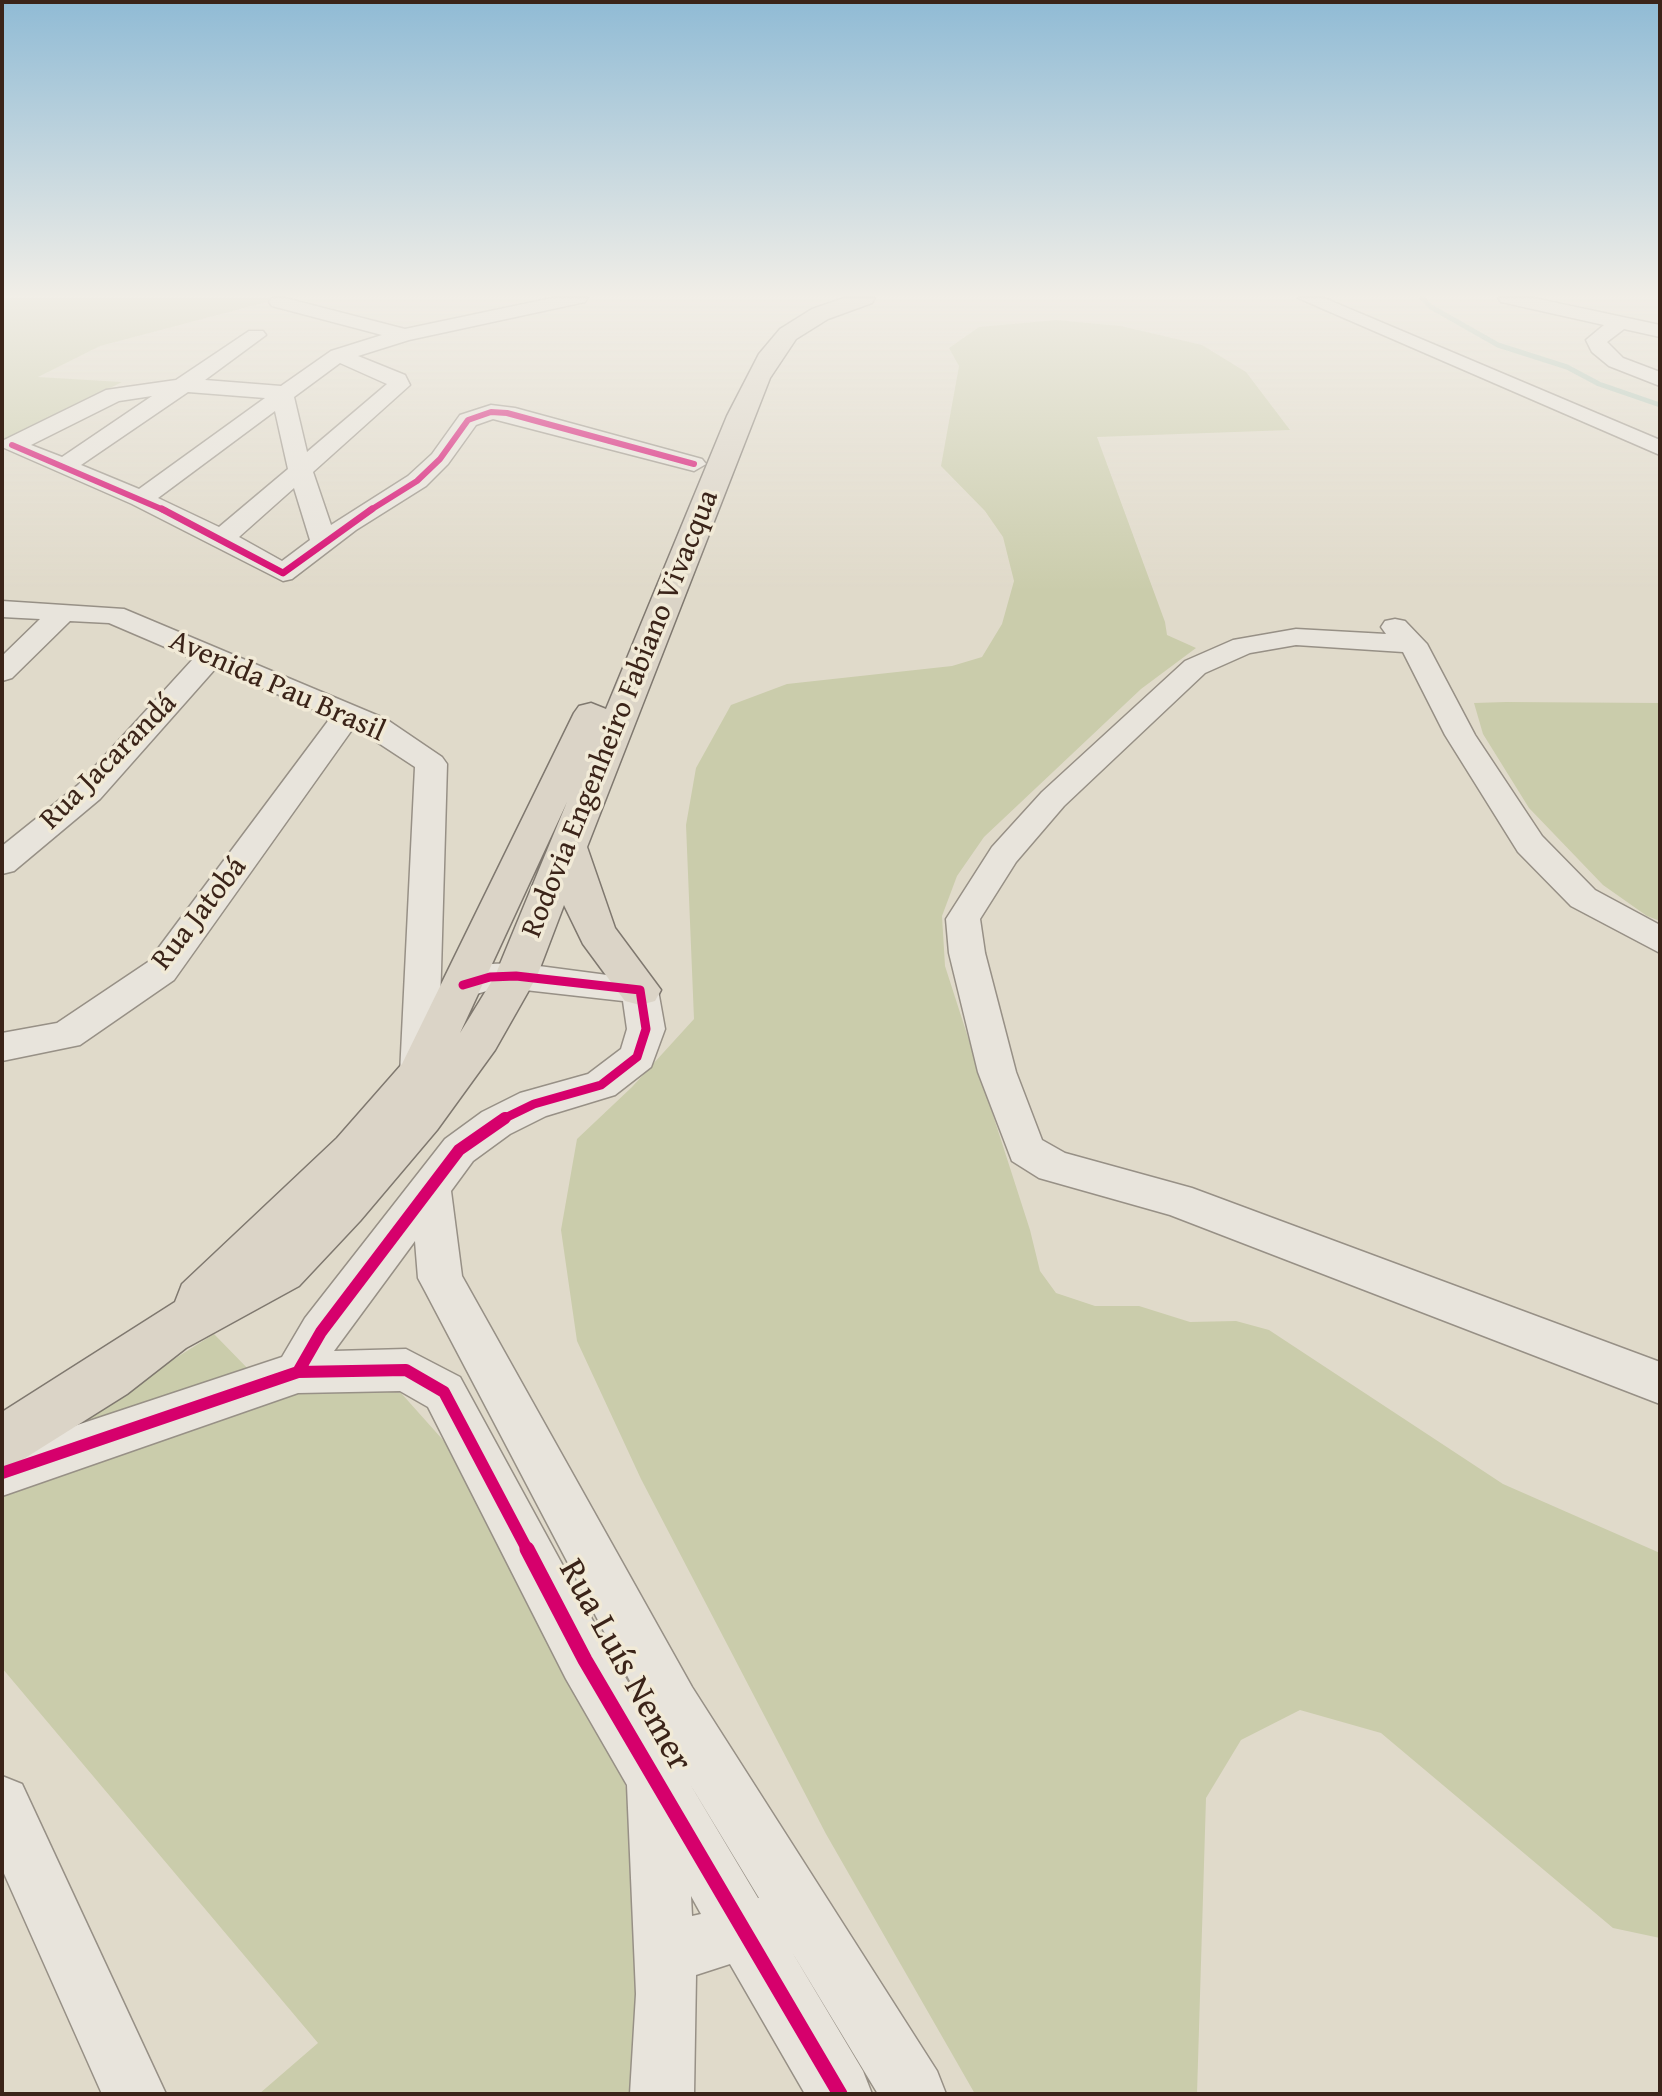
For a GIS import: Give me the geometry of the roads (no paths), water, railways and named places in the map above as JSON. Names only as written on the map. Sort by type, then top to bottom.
[{"type":"highway","name":"Rodovia Engenheiro Fabiano Vivacqua","points":[[2,1442],[108,1377],[168,1332],[354,1151],[419,1074],[463,985],[593,744],[734,396]]},
{"type":"highway","name":"Rodovia Engenheiro Fabiano Vivacqua","points":[[673,550],[694,464],[741,396]]},
{"type":"highway","name":"Rodovia Engenheiro Fabiano Vivacqua","points":[[168,1332],[281,1271],[343,1207],[421,1117],[480,1039],[516,976],[569,849],[593,744]]},
{"type":"highway","points":[[569,849],[585,907],[597,934],[640,990]]},
{"type":"street","points":[[111,396],[12,445],[141,499],[222,538],[283,573],[347,525],[417,481],[440,459],[468,420],[491,412],[507,413],[694,464]]},
{"type":"street","points":[[65,466],[172,396]]},
{"type":"street","points":[[141,499],[278,396]]},
{"type":"street","points":[[283,396],[300,470],[324,544]]},
{"type":"street","points":[[222,538],[386,396]]},
{"type":"street","points":[[1537,396],[1660,448]]},
{"type":"street","name":"Avenida Pau Brasil","points":[[2,609],[114,615],[375,725],[431,764],[419,1074]]},
{"type":"street","points":[[2,672],[63,612]]},
{"type":"street","points":[[1660,941],[1583,898],[1530,844],[1460,735],[1404,635],[1296,637],[1243,646],[1195,667],[1053,799],[1004,855],[963,919],[967,953],[997,1072],[1026,1150],[1053,1166],[1177,1200],[1660,1383]]},
{"type":"street","name":"Rua Jacarandá","points":[[2,863],[89,792],[211,656]]},
{"type":"street","name":"Rua Jatobá","points":[[2,1047],[67,1035],[161,971],[348,714]]},
{"type":"street","points":[[298,1372],[321,1332],[431,1192],[459,1150],[496,1123],[534,1104],[601,1085],[637,1057],[646,1029],[640,990],[516,976],[490,977],[463,985]]},
{"type":"street","name":"Rua Luís Nemer","points":[[431,1192],[440,1278],[673,1706],[914,2094]]},
{"type":"street","name":"Rua Luís Nemer","points":[[2,1473],[298,1372],[406,1370],[444,1392],[585,1660],[840,2094]]},
{"type":"street","points":[[662,2094],[665,1955],[655,1778],[673,1706]]},
{"type":"street","points":[[2,1804],[134,2094]]},
{"type":"street","points":[[665,1955],[744,1930],[805,1920]]},
{"type":"waterway","points":[[1633,396],[1660,405]]}]
